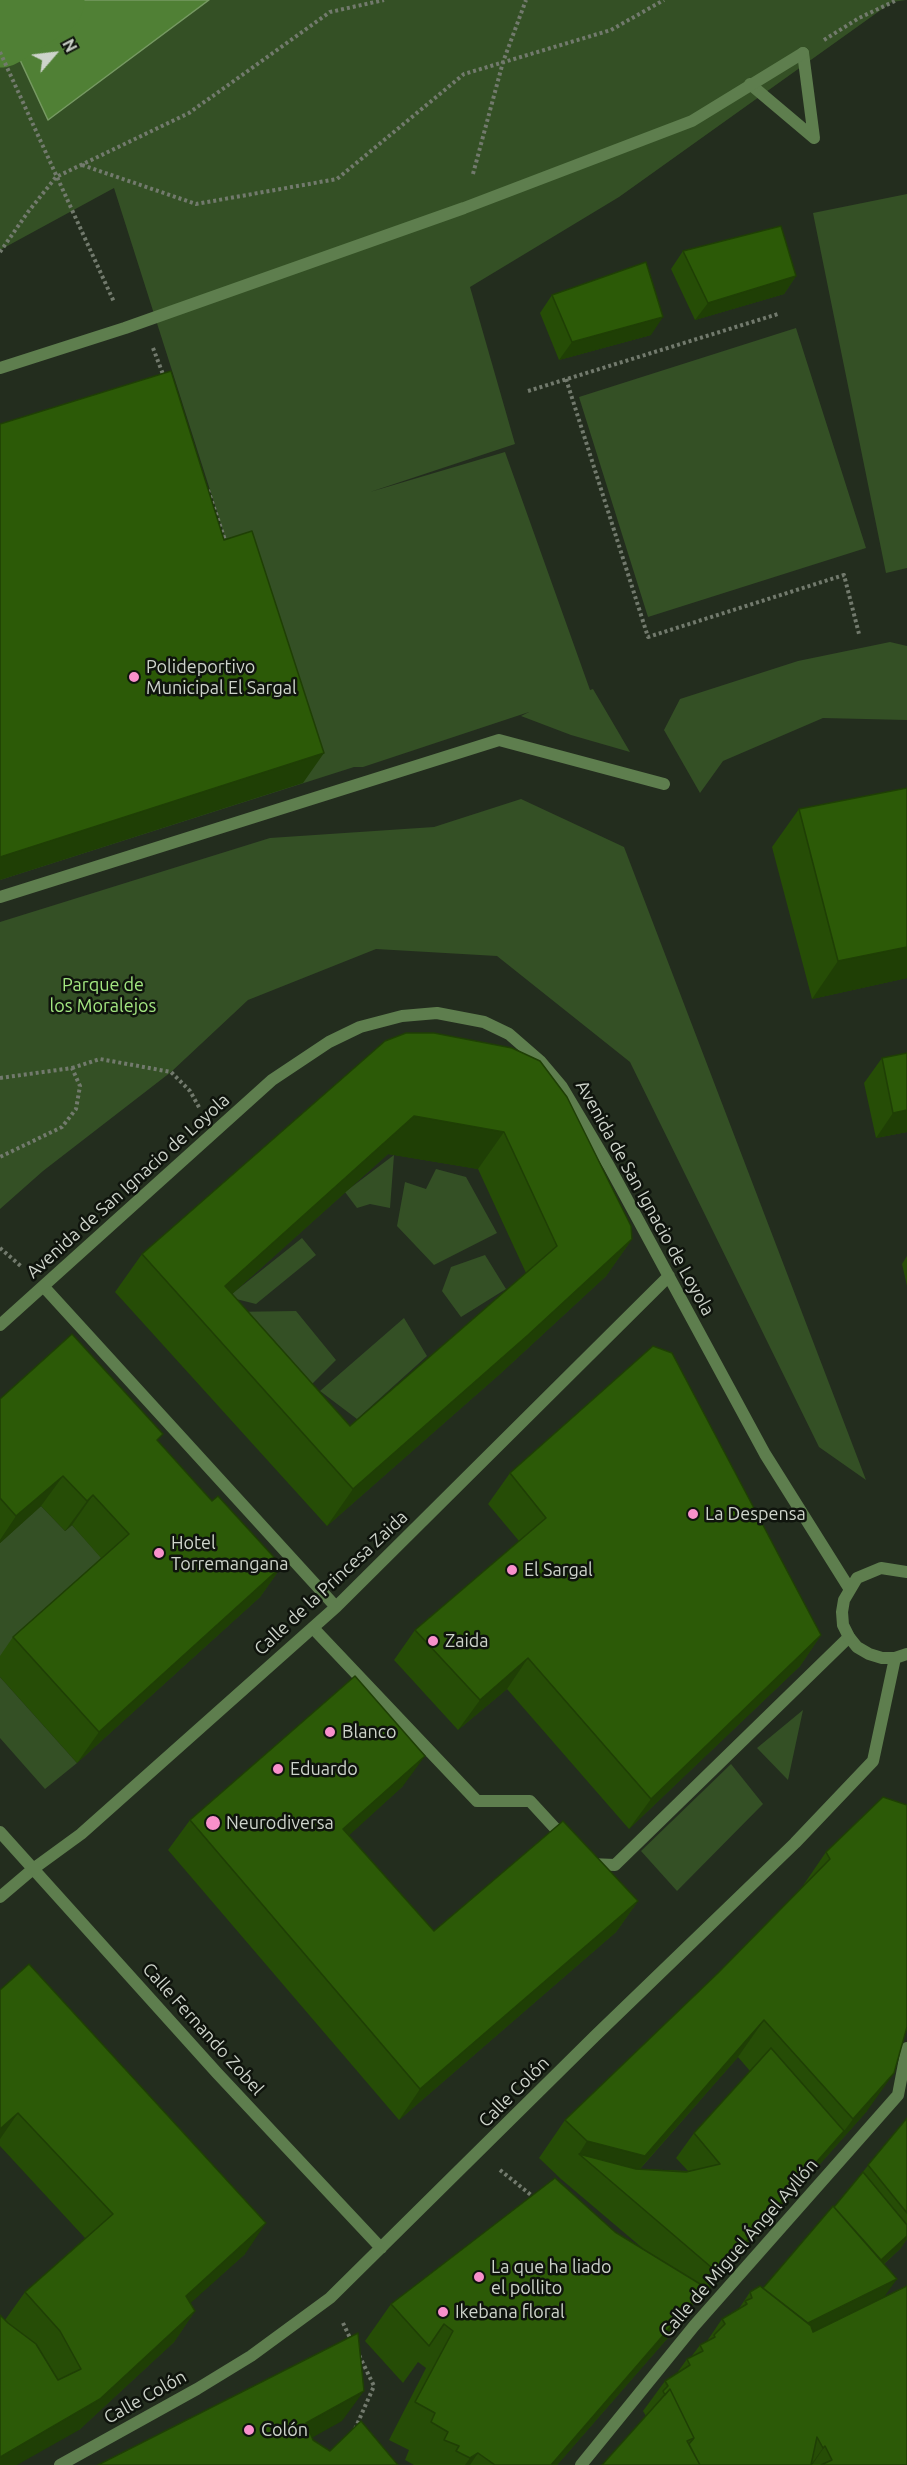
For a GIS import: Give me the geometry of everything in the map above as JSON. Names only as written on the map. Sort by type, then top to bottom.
[{"type":"street","points":[[0,368],[143,322],[464,208],[692,121],[750,84],[802,53],[814,138],[750,84]]},
{"type":"street","points":[[0,897],[499,741],[664,784]]},
{"type":"street","name":"Avenida de San Ignacio de Loyola","points":[[0,1325],[272,1080],[298,1061],[360,1027],[402,1016],[437,1013],[484,1022],[509,1034],[540,1061],[562,1087],[609,1166],[765,1454],[849,1588]]},
{"type":"street","name":"Calle de la Princesa Zaida","points":[[0,1897],[33,1869],[81,1834],[336,1607],[669,1276]]},
{"type":"street","points":[[44,1287],[336,1607]]},
{"type":"street","points":[[901,1656],[882,1658],[868,1654],[857,1647],[843,1625],[842,1612],[843,1600],[857,1578],[881,1568],[907,1572]]},
{"type":"street","points":[[313,1628],[477,1801],[530,1801],[587,1864],[615,1866],[849,1637]]},
{"type":"street","name":"Calle Colón","points":[[60,2465],[165,2408],[224,2372],[306,2317],[330,2298],[787,1851],[873,1761],[901,1656]]},
{"type":"street","name":"Calle Fernando Zobel","points":[[0,1832],[217,2073],[381,2248]]},
{"type":"street","name":"Calle de Miguel Ángel Ayllón","points":[[580,2465],[694,2326],[903,2100],[907,2048]]},
{"type":"path","points":[[0,252],[56,177],[189,113],[330,12],[384,0]]},
{"type":"path","points":[[464,208],[502,62],[525,0]]},
{"type":"path","points":[[81,165],[196,204],[337,179],[464,74],[611,30],[664,0]]},
{"type":"path","points":[[802,53],[859,18],[897,0]]},
{"type":"path","points":[[0,52],[125,328]]},
{"type":"path","points":[[528,391],[778,314]]},
{"type":"path","points":[[143,322],[164,377]]},
{"type":"path","points":[[566,379],[648,638],[844,575],[859,634]]},
{"type":"path","points":[[207,489],[228,549]]},
{"type":"path","points":[[0,1078],[72,1068],[100,1059],[171,1072],[190,1091],[214,1133]]},
{"type":"path","points":[[0,1156],[62,1127],[76,1109],[80,1086],[72,1068]]},
{"type":"path","points":[[478,2153],[540,2203]]},
{"type":"path","points":[[330,2298],[374,2386],[350,2439]]},
{"type":"green space","points":[[0,0],[906,0],[892,2],[619,197],[470,287],[515,444],[370,492],[505,452],[590,690],[593,689],[630,752],[571,735],[521,716],[529,712],[363,767],[354,767],[0,880],[196,544],[224,534],[114,188],[0,250]]},
{"type":"green space","points":[[907,194],[907,568],[886,573],[813,213]]},
{"type":"green space","points":[[796,328],[866,548],[648,617],[579,397]]},
{"type":"green space","points":[[890,642],[907,646],[907,720],[823,718],[723,761],[700,793],[664,730],[680,699],[798,661]]},
{"type":"green space","name":"Parque de los Moralejos","points":[[521,799],[624,847],[866,1480],[819,1447],[630,1062],[497,956],[376,949],[248,1000],[171,1072],[43,1171],[0,1209],[0,922],[270,838],[434,827]]},
{"type":"green space","points":[[394,1155],[390,1208],[370,1204],[357,1208],[345,1192]]},
{"type":"green space","points":[[436,1169],[466,1177],[497,1233],[434,1265],[397,1226],[405,1182],[426,1189]]},
{"type":"green space","points":[[302,1238],[316,1255],[256,1304],[228,1297]]},
{"type":"green space","points":[[485,1255],[506,1289],[461,1317],[442,1291],[451,1267]]},
{"type":"green space","points":[[296,1311],[336,1360],[301,1395],[229,1312]]},
{"type":"green space","points":[[404,1318],[427,1356],[357,1419],[320,1391]]},
{"type":"green space","points":[[41,1506],[65,1531],[72,1525],[107,1564],[0,1661],[0,1543]]},
{"type":"green space","points":[[0,1677],[77,1763],[45,1789],[0,1738]]},
{"type":"green space","points":[[803,1710],[788,1780],[757,1748]]},
{"type":"green space","points":[[731,1764],[763,1804],[677,1891],[641,1851]]},
{"type":"shaded area","points":[[0,0],[209,0],[48,120],[0,17]]},
{"type":"building","points":[[781,226],[796,276],[708,303],[683,251]]},
{"type":"building","points":[[646,262],[663,317],[572,342],[552,295]]},
{"type":"building","name":"Polideportivo Municipal El Sargal","points":[[171,371],[224,540],[252,531],[324,753],[0,857],[0,424]]},
{"type":"building","points":[[907,788],[907,947],[838,961],[799,809]]},
{"type":"building","points":[[406,1033],[434,1033],[512,1048],[540,1061],[567,1097],[631,1226],[632,1239],[528,1335],[353,1489],[142,1254],[385,1041]],"holes":[[[414,1116],[504,1132],[557,1246],[350,1426],[225,1286]]]},
{"type":"building","points":[[907,1053],[907,1110],[893,1113],[882,1058]]},
{"type":"building","name":"Hotel Torremangana","points":[[72,1334],[163,1434],[157,1440],[212,1501],[218,1496],[282,1566],[99,1732],[13,1637],[129,1534],[93,1495],[87,1501],[63,1476],[16,1516],[0,1498],[0,1399]]},
{"type":"building","points":[[653,1346],[672,1353],[821,1635],[651,1799],[528,1658],[480,1700],[415,1630],[546,1518],[510,1473]]},
{"type":"building","points":[[355,1676],[425,1756],[343,1829],[434,1931],[563,1821],[638,1901],[420,2089],[190,1820]]},
{"type":"building","points":[[883,1797],[907,1805],[907,2027],[894,2073],[853,2119],[764,2020],[645,2156],[587,2141],[565,2120],[718,1973],[830,1859],[826,1852]]},
{"type":"building","points":[[29,1964],[266,2223],[186,2296],[195,2311],[100,2399],[0,2457],[0,2315],[36,2344],[58,2380],[81,2369],[60,2331],[25,2292],[113,2214],[18,2113],[0,2129],[0,1990]]},
{"type":"building","points":[[771,2048],[844,2131],[718,2273],[579,2154],[636,2169],[686,2172],[720,2164],[694,2133]]},
{"type":"building","points":[[907,2118],[907,2213],[868,2165]]},
{"type":"building","points":[[863,2172],[907,2225],[907,2236],[881,2260],[834,2207]]},
{"type":"building","points":[[555,2178],[615,2232],[705,2287],[551,2465],[495,2465],[478,2453],[470,2458],[456,2451],[459,2446],[444,2440],[448,2432],[431,2422],[435,2413],[415,2402],[453,2331],[444,2324],[429,2346],[391,2304]]},
{"type":"building","points":[[833,2206],[897,2279],[808,2323],[763,2288]]},
{"type":"building","points":[[760,2286],[811,2326],[813,2332],[907,2286],[907,2465],[821,2465],[832,2460],[817,2437],[811,2465],[700,2465],[689,2444],[694,2438],[670,2389],[665,2395],[663,2391],[668,2386],[665,2381],[690,2365],[687,2359],[703,2351],[700,2345],[715,2337],[714,2335],[725,2324],[722,2319],[747,2304],[745,2301],[752,2298],[750,2292]]},
{"type":"building","points":[[358,2333],[364,2391],[306,2423],[313,2440],[330,2451],[361,2421],[398,2465],[98,2465]]},
{"type":"building","points":[[670,2389],[694,2438],[687,2441],[700,2465],[602,2465]]},
{"type":"waterway","points":[[0,30],[47,0]]},
{"type":"place","name":"Polideportivo Municipal El Sargal","points":[[134,677]]},
{"type":"place","name":"La Despensa","points":[[693,1514]]},
{"type":"place","name":"Hotel Torremangana","points":[[159,1553]]},
{"type":"place","name":"El Sargal","points":[[512,1570]]},
{"type":"place","name":"Zaida","points":[[433,1641]]},
{"type":"place","name":"Blanco","points":[[330,1732]]},
{"type":"place","name":"Eduardo","points":[[278,1769]]},
{"type":"place","name":"Neurodiversa","points":[[213,1823]]},
{"type":"place","name":"La que ha liado el pollito","points":[[479,2277]]},
{"type":"place","name":"Ikebana floral","points":[[443,2312]]},
{"type":"place","name":"Colón","points":[[249,2430]]}]
